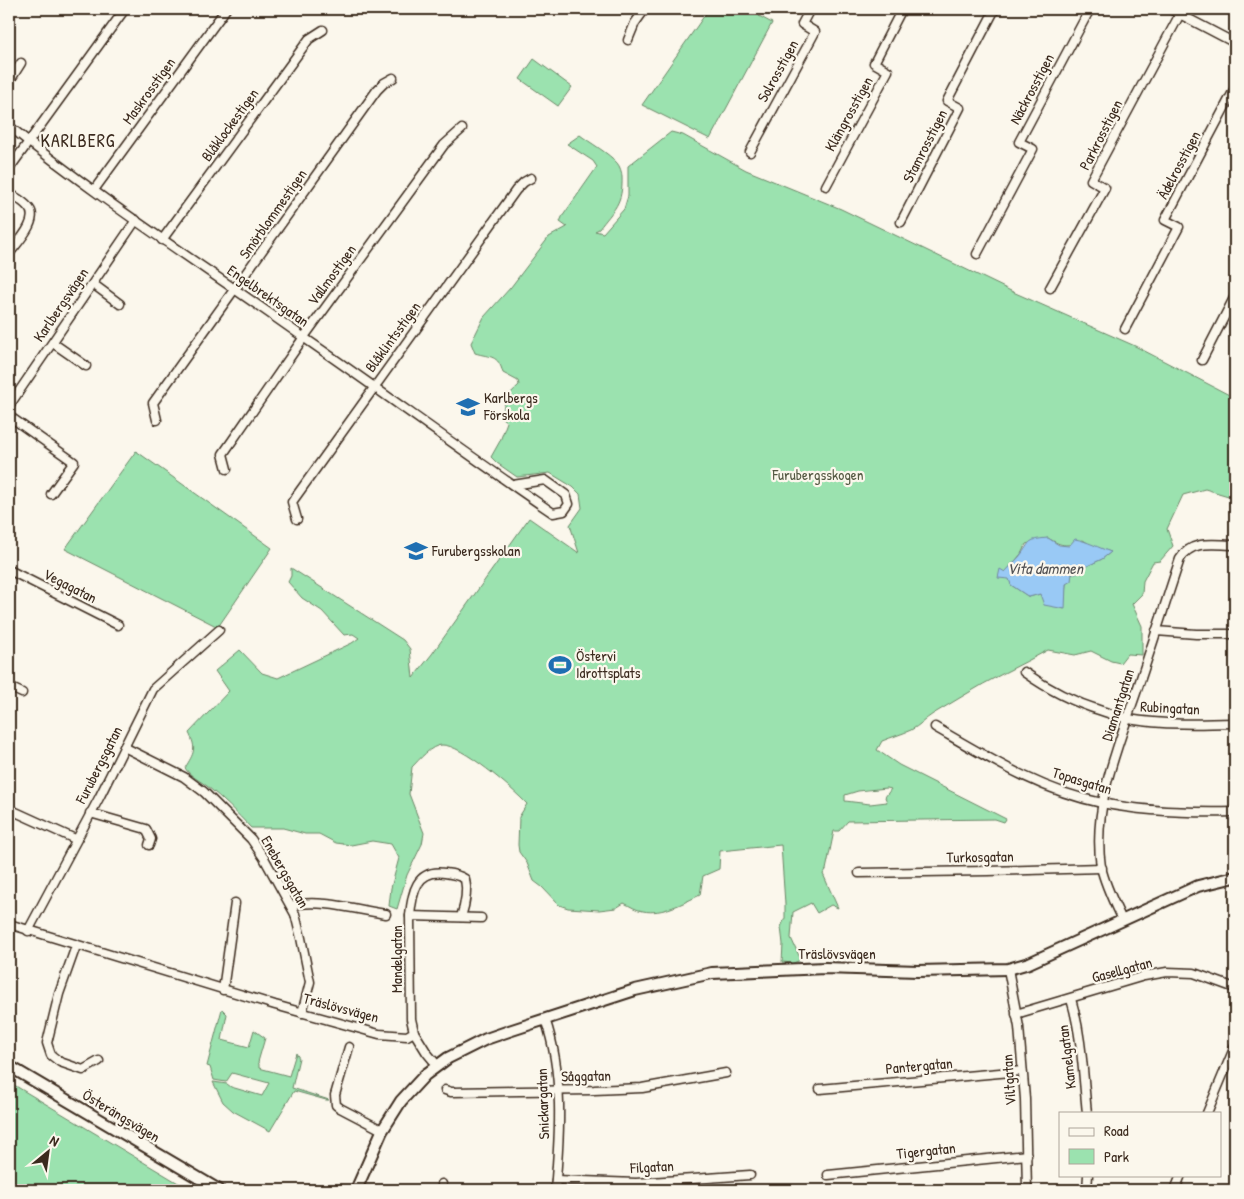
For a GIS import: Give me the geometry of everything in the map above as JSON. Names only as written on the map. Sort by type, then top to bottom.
[{"type":"street","points":[[9,169],[125,9]]},
{"type":"street","name":"Maskrosstigen","points":[[94,190],[226,9]]},
{"type":"street","points":[[628,40],[635,23],[645,9]]},
{"type":"street","name":"Solrosstigen","points":[[750,152],[815,32],[802,24],[810,9]]},
{"type":"street","name":"Klängrosstigen","points":[[826,186],[888,71],[874,63],[902,9]]},
{"type":"street","name":"Stamrosstigen","points":[[901,222],[960,108],[946,101],[995,9]]},
{"type":"street","name":"Näckrosstigen","points":[[977,254],[1033,149],[1019,142],[1090,9]]},
{"type":"street","points":[[1170,9],[1235,43]]},
{"type":"street","name":"Parkrosstigen","points":[[1050,288],[1105,188],[1091,180],[1180,14]]},
{"type":"street","name":"Blåklockestigen","points":[[162,240],[310,39],[323,30]]},
{"type":"street","points":[[9,82],[22,63]]},
{"type":"street","name":"Smörblommestigen","points":[[157,420],[153,403],[236,290],[377,90],[393,78]]},
{"type":"street","name":"Ädelrosstigen","points":[[1125,329],[1179,228],[1165,220],[1235,88]]},
{"type":"street","name":"Engelbrektsgatan","points":[[9,126],[162,240],[304,337],[513,486],[553,513],[564,511],[569,504],[566,495],[545,480],[513,486]]},
{"type":"street","name":"Vallmostigen","points":[[228,469],[223,454],[304,337],[444,145],[462,129]]},
{"type":"street","name":"Blåklintsstigen","points":[[297,519],[292,502],[516,190],[531,178]]},
{"type":"street","points":[[9,193],[29,207],[33,216],[30,224],[9,254]]},
{"type":"street","name":"Karlbergsvägen","points":[[9,406],[136,220]]},
{"type":"street","points":[[93,284],[120,304]]},
{"type":"street","points":[[1202,360],[1235,296]]},
{"type":"street","points":[[53,343],[86,366]]},
{"type":"street","points":[[9,416],[74,462],[51,494]]},
{"type":"street","name":"Diamantgatan","points":[[1122,920],[1105,881],[1102,868],[1100,826],[1102,804],[1110,772],[1180,560],[1185,551],[1194,546],[1235,545]]},
{"type":"street","name":"Vegagatan","points":[[9,570],[118,625]]},
{"type":"street","name":"Furubergsgatan","points":[[28,931],[153,689],[219,630]]},
{"type":"street","points":[[1156,631],[1235,634]]},
{"type":"street","name":"Rubingatan","points":[[1024,672],[1042,686],[1062,696],[1127,719],[1173,723],[1235,723]]},
{"type":"street","points":[[9,687],[22,693]]},
{"type":"street","name":"Topasgatan","points":[[935,727],[1002,766],[1057,790],[1102,804],[1169,812],[1235,812]]},
{"type":"street","name":"Enebergsgatan","points":[[124,747],[184,777],[204,792],[251,839],[264,858],[295,914],[305,952],[310,982],[302,1013]]},
{"type":"street","points":[[9,809],[76,839]]},
{"type":"street","points":[[90,813],[146,829],[151,839],[149,845]]},
{"type":"street","name":"Turkosgatan","points":[[859,873],[1102,868]]},
{"type":"street","name":"Mandelgatan","points":[[414,1032],[411,1020],[410,916],[412,897],[421,878],[428,873],[438,872],[465,879],[465,907],[460,917]]},
{"type":"street","name":"Träslövsvägen","points":[[356,1190],[382,1130],[402,1101],[437,1065],[486,1039],[635,990],[712,973],[825,968],[918,971],[1008,970],[1029,963],[1198,886],[1235,877]]},
{"type":"street","points":[[223,990],[236,903]]},
{"type":"street","points":[[291,906],[302,903],[320,904],[386,914]]},
{"type":"street","name":"Mandelgatan","points":[[410,916],[482,918]]},
{"type":"street","name":"Träslövsvägen","points":[[9,924],[223,990],[379,1034],[407,1036],[414,1032]]},
{"type":"street","points":[[76,946],[59,994],[47,1043],[51,1055],[60,1062],[83,1070],[99,1061]]},
{"type":"street","name":"Viltgatan","points":[[1008,970],[1019,1027],[1025,1099],[1027,1190]]},
{"type":"street","name":"Gasellgatan","points":[[1016,1014],[1144,976],[1166,972],[1194,973],[1235,988]]},
{"type":"street","name":"Kamelgatan","points":[[1071,998],[1075,1011],[1087,1112]]},
{"type":"street","name":"Snickargatan","points":[[545,1019],[552,1041],[558,1090],[559,1125],[555,1190]]},
{"type":"street","points":[[414,1032],[437,1065]]},
{"type":"street","points":[[1207,1112],[1235,1046]]},
{"type":"street","points":[[349,1047],[336,1095],[336,1105],[382,1130]]},
{"type":"street","name":"Österängsvägen","points":[[9,1066],[219,1190]]},
{"type":"street","name":"Pantergatan","points":[[820,1089],[1022,1071]]},
{"type":"street","name":"Österängsvägen","points":[[9,1073],[206,1190]]},
{"type":"street","name":"Såggatan","points":[[445,1090],[451,1092],[642,1088],[726,1073]]},
{"type":"street","name":"Tigergatan","points":[[828,1175],[1027,1155]]},
{"type":"street","name":"Filgatan","points":[[556,1180],[636,1182],[750,1175]]},
{"type":"street","points":[[1087,1190],[1088,1176]]},
{"type":"street","points":[[1175,1190],[1181,1176]]},
{"type":"green space","points":[[709,9],[763,9],[759,16],[772,23],[710,139],[642,105]]},
{"type":"green space","points":[[534,59],[572,87],[558,106],[520,79]]},
{"type":"green space","name":"Furubergsskogen","points":[[671,132],[683,135],[746,170],[841,209],[1013,292],[1135,346],[1235,398],[1235,498],[1205,489],[1183,495],[1167,529],[1173,546],[1160,561],[1153,562],[1143,581],[1142,594],[1132,604],[1142,626],[1142,655],[1127,654],[1120,663],[1111,661],[1091,651],[1075,655],[1048,650],[973,690],[933,714],[917,727],[882,741],[877,750],[899,765],[1006,819],[1004,822],[995,819],[848,821],[839,831],[834,831],[826,870],[823,874],[838,908],[831,905],[817,913],[811,903],[793,912],[791,938],[801,960],[793,963],[782,962],[783,944],[781,927],[785,918],[785,904],[781,845],[720,851],[719,869],[703,876],[700,895],[665,910],[643,911],[624,903],[616,908],[599,910],[568,908],[559,905],[534,881],[527,863],[519,852],[519,817],[527,804],[499,778],[474,759],[451,747],[442,745],[434,747],[412,767],[409,794],[424,833],[422,844],[407,875],[397,909],[389,906],[391,888],[399,858],[391,844],[372,841],[351,845],[336,843],[319,834],[305,834],[283,828],[251,828],[219,796],[192,776],[185,768],[191,758],[194,747],[189,733],[229,691],[215,671],[240,650],[262,673],[278,678],[359,638],[353,634],[344,635],[322,611],[302,598],[288,582],[291,576],[291,568],[403,640],[410,649],[413,678],[529,518],[579,553],[570,525],[582,508],[580,494],[573,487],[550,473],[517,477],[491,457],[500,441],[507,422],[502,418],[505,403],[508,396],[519,385],[518,381],[503,373],[496,360],[475,353],[471,343],[484,317],[511,287],[549,237],[567,227],[560,222],[562,217],[597,167],[593,161],[567,144],[580,135],[610,156],[621,170],[622,186],[619,200],[599,229],[595,231],[603,233],[624,209],[628,196],[628,166]],"holes":[[[1048,538],[1065,545],[1083,540],[1094,547],[1111,552],[1102,559],[1072,573],[1066,584],[1064,609],[1040,594],[1029,597],[1011,585],[1010,579],[1005,573],[1021,554],[1026,544]],[[891,789],[885,797],[887,802],[870,804],[845,801],[845,795],[858,791]]]},
{"type":"green space","points":[[136,451],[272,548],[218,627],[65,549]]},
{"type":"green space","points":[[222,1009],[227,1014],[222,1040],[249,1047],[254,1030],[265,1038],[258,1062],[259,1068],[289,1076],[296,1053],[299,1058],[292,1088],[329,1100],[294,1091],[270,1131],[233,1111],[223,1102],[213,1082],[227,1084],[231,1087],[262,1096],[269,1083],[232,1073],[226,1082],[214,1080],[210,1067],[207,1066]]},
{"type":"green space","points":[[9,1082],[190,1190],[9,1190]]},
{"type":"water","name":"Vita dammen","points":[[1048,538],[1059,545],[1069,546],[1075,539],[1080,540],[1111,552],[1102,559],[1083,568],[1080,573],[1072,573],[1071,581],[1066,584],[1065,609],[1044,605],[1040,594],[1029,597],[1011,585],[1009,579],[998,578],[1000,569],[1005,572],[1030,542]]},
{"type":"place","name":"Karlbergs Förskola","points":[[468,407]]},
{"type":"place","name":"Furubergsskolan","points":[[416,551]]},
{"type":"place","name":"Östervi Idrottsplats","points":[[560,665]]},
{"type":"district","name":"KARLBERG","points":[[78,141]]}]
